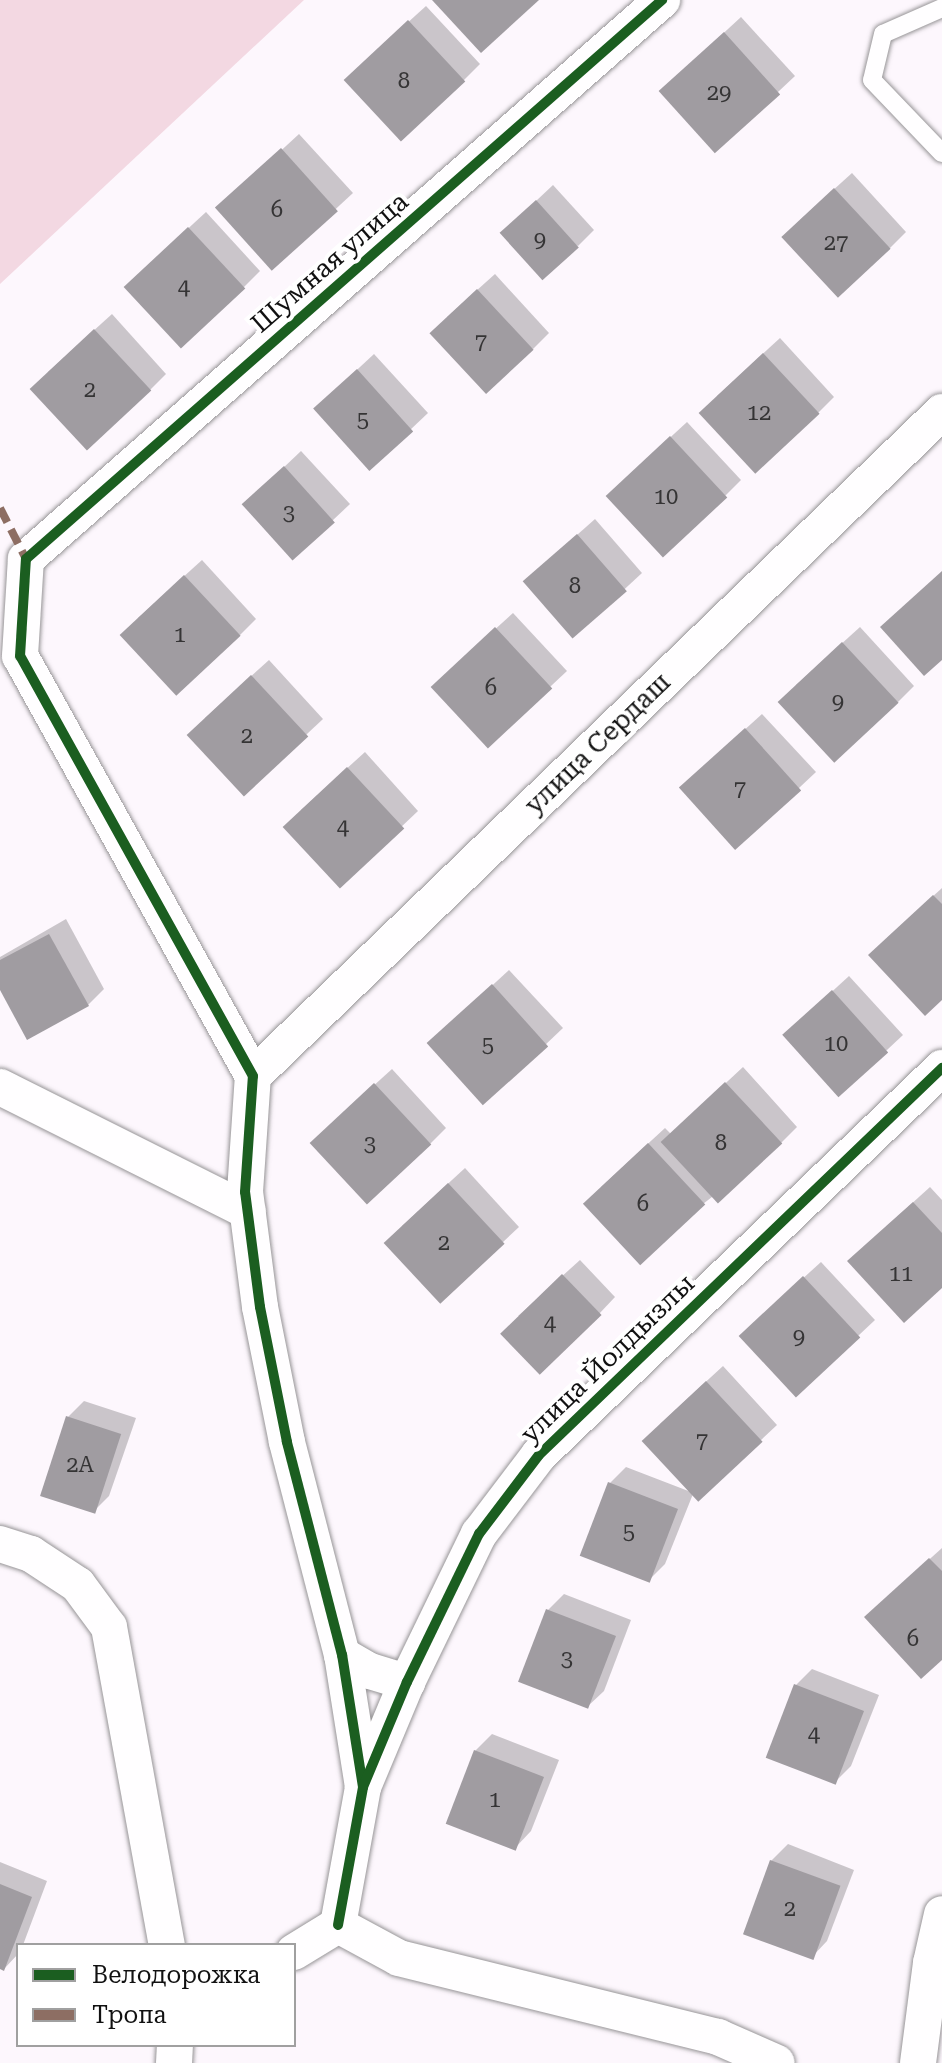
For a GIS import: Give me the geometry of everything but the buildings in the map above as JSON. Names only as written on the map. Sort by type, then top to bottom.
[{"type":"street","name":"Шумная улица","points":[[253,1076],[20,656],[26,559],[662,0]]},
{"type":"street","name":"улица Сердаш","points":[[253,1076],[942,412]]},
{"type":"street","name":"улица Йолдызлы","points":[[338,1925],[363,1787],[407,1682],[479,1534],[539,1455],[942,1068]]},
{"type":"street","points":[[253,1076],[245,1192],[260,1307],[287,1442],[342,1655],[363,1787]]},
{"type":"street","points":[[0,1087],[248,1211]]},
{"type":"street","points":[[0,1544],[31,1554],[78,1585],[109,1627],[167,1943]]},
{"type":"street","points":[[342,1655],[370,1671],[407,1682]]},
{"type":"street","points":[[918,2063],[931,1963],[942,1914]]},
{"type":"street","points":[[296,1951],[338,1925],[399,1958],[718,2037],[777,2063]]},
{"type":"lane","points":[[942,8],[883,34],[872,80],[942,153]]},
{"type":"shaded area","points":[[0,0],[304,0],[0,284]]},
{"type":"marked path","points":[[0,508],[26,559]]},
{"type":"cycle path","points":[[363,1787],[342,1655],[287,1442],[260,1307],[245,1192],[253,1076],[20,656],[26,559],[662,0]]},
{"type":"cycle path","points":[[338,1925],[363,1787],[407,1682],[479,1534],[539,1455],[942,1068]]}]
